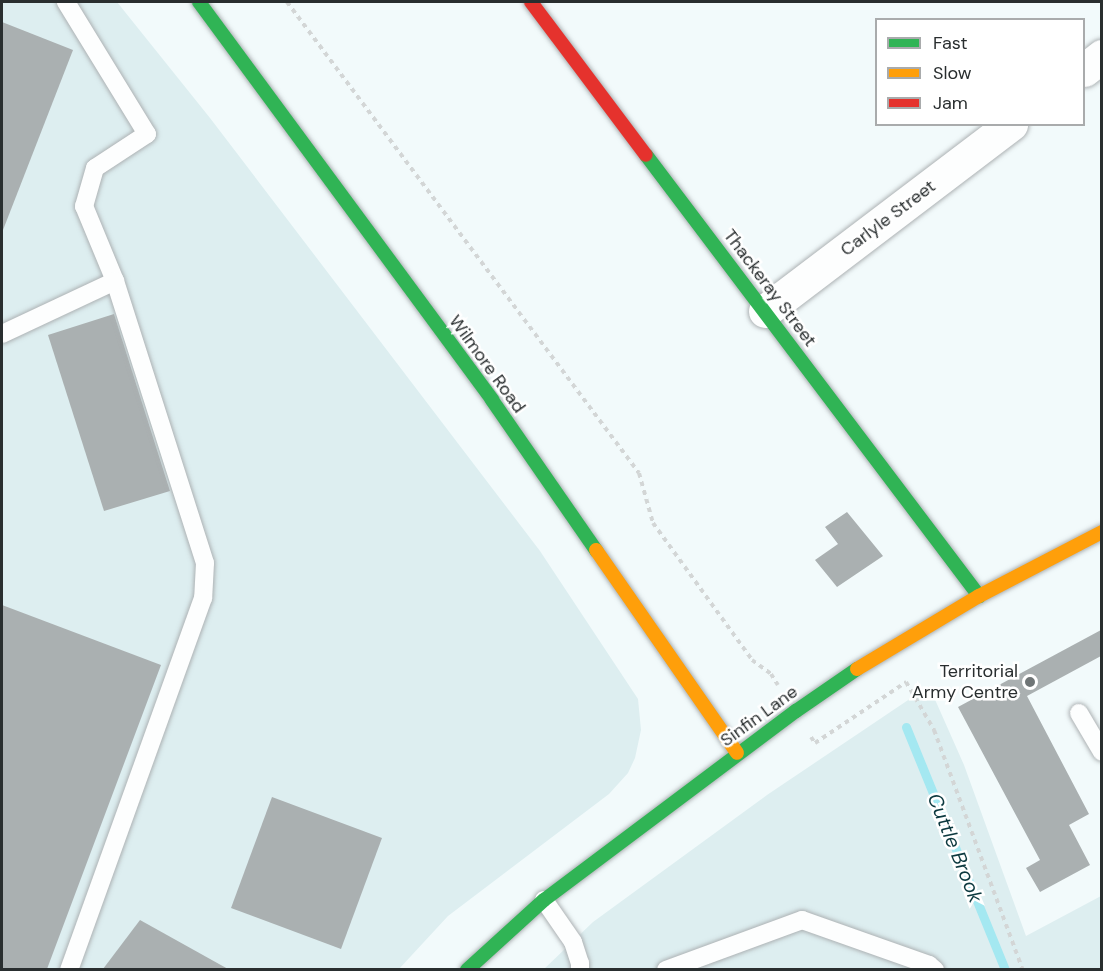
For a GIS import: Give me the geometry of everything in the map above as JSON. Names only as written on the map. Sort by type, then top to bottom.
[{"type":"street","name":"Wilmore Road","points":[[198,2],[492,400],[737,753]]},
{"type":"street","name":"Thackeray Street","points":[[531,2],[979,596]]},
{"type":"street","points":[[1085,68],[1101,56]]},
{"type":"street","name":"Carlyle Street","points":[[765,311],[1008,126]]},
{"type":"street","name":"Sinfin Lane","points":[[466,969],[543,900],[796,711],[887,649],[979,596],[1101,532]]},
{"type":"lane","points":[[66,2],[147,134],[95,168],[84,206],[115,281],[205,563],[202,598],[69,969]]},
{"type":"lane","points":[[2,334],[115,281]]},
{"type":"lane","points":[[1079,713],[1101,752]]},
{"type":"lane","points":[[543,900],[573,942],[580,969]]},
{"type":"lane","points":[[666,969],[802,920],[935,969]]},
{"type":"path","points":[[287,2],[639,473],[653,523],[752,660],[771,674],[815,743],[906,682],[934,730],[1023,969]]},
{"type":"shaded area","points":[[2,2],[117,2],[210,118],[540,551],[638,699],[641,730],[635,758],[628,773],[609,794],[448,916],[399,969],[2,970]]},
{"type":"shaded area","points":[[929,686],[964,765],[1026,936],[1101,896],[1101,969],[543,970],[593,922],[767,795]]},
{"type":"building","points":[[2,22],[73,50],[3,230],[2,229]]},
{"type":"building","points":[[114,314],[170,491],[104,511],[48,335]]},
{"type":"building","points":[[847,512],[883,556],[837,587],[815,560],[838,544],[825,527]]},
{"type":"building","points":[[2,605],[161,665],[47,969],[2,969]]},
{"type":"building","points":[[1101,630],[1101,656],[1027,696],[1089,814],[1069,825],[1090,865],[1040,892],[1026,868],[1040,860],[958,707]]},
{"type":"building","points":[[272,797],[382,838],[341,949],[231,908]]},
{"type":"building","points":[[140,920],[228,969],[103,969]]},
{"type":"waterway","name":"Cuttle Brook","points":[[906,727],[1005,970]]},
{"type":"traffic: fast","points":[[199,2],[492,400],[596,550]]},
{"type":"traffic: fast","points":[[646,155],[979,596]]},
{"type":"traffic: fast","points":[[467,970],[544,900],[796,711],[857,669]]},
{"type":"traffic: slow","points":[[857,669],[979,596],[1102,532]]},
{"type":"traffic: slow","points":[[596,550],[737,753]]},
{"type":"traffic: jam","points":[[531,2],[646,155]]},
{"type":"place","name":"Territorial Army Centre","points":[[1030,682]]}]
